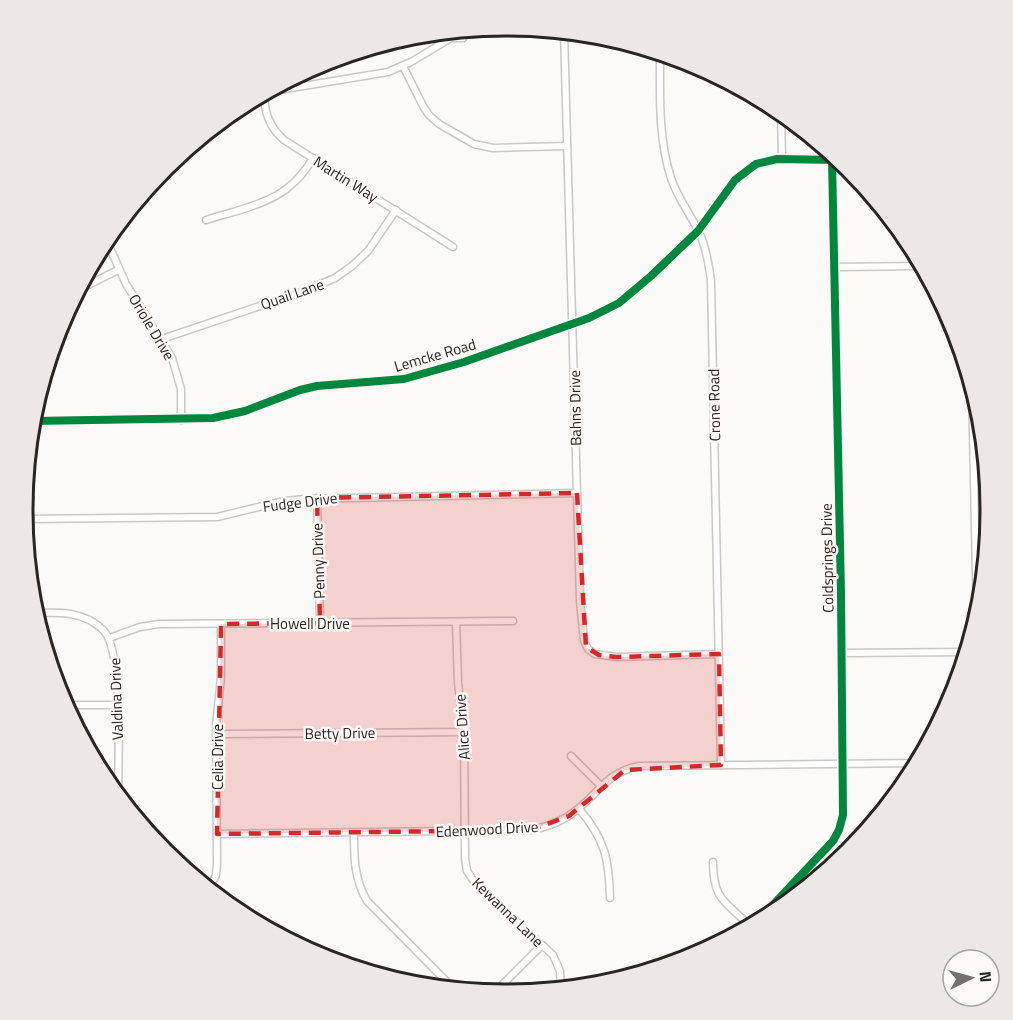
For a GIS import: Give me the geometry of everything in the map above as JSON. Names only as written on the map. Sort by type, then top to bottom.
[{"type":"street","points":[[291,88],[372,76],[403,66],[446,41]]},
{"type":"street","name":"Bahns Drive","points":[[564,41],[577,493],[584,640],[588,649],[599,656],[719,654]]},
{"type":"street","name":"Crone Road","points":[[660,62],[663,150],[672,180],[698,231],[706,255],[712,298],[722,765]]},
{"type":"street","points":[[403,66],[429,115],[439,124],[474,144],[493,148],[567,146]]},
{"type":"street","name":"Martin Way","points":[[266,102],[266,113],[275,132],[284,140],[453,247]]},
{"type":"street","points":[[782,125],[782,159]]},
{"type":"street","points":[[206,220],[279,195],[298,180],[313,158]]},
{"type":"street","name":"Lemcke Road","points":[[42,421],[213,418],[238,413],[312,387],[412,378],[605,311],[619,303],[651,276],[698,231],[740,175],[760,162],[782,159],[825,160]]},
{"type":"street","name":"Coldsprings Drive","points":[[780,896],[836,836],[843,815],[835,267],[836,170]]},
{"type":"street","name":"Quail Lane","points":[[162,339],[304,291],[335,278],[368,251],[396,210]]},
{"type":"street","name":"Oriole Drive","points":[[111,251],[118,270],[172,358],[182,397],[181,420]]},
{"type":"street","points":[[835,267],[912,266]]},
{"type":"street","points":[[91,284],[118,270]]},
{"type":"street","points":[[973,428],[975,576]]},
{"type":"street","name":"Fudge Drive","points":[[33,519],[218,517],[284,501],[317,498],[577,493]]},
{"type":"street","name":"Penny Drive","points":[[317,498],[320,623]]},
{"type":"street","points":[[44,612],[79,615],[95,624],[109,638]]},
{"type":"street","name":"Howell Drive","points":[[109,638],[146,625],[513,621]]},
{"type":"street","name":"Alice Drive","points":[[456,622],[464,732],[465,832]]},
{"type":"street","name":"Celia Drive","points":[[212,881],[217,869],[216,734],[221,677],[221,624]]},
{"type":"street","name":"Valdina Drive","points":[[109,638],[117,670],[118,780]]},
{"type":"street","points":[[842,653],[958,652]]},
{"type":"street","points":[[76,705],[117,705]]},
{"type":"street","name":"Betty Drive","points":[[216,734],[464,732]]},
{"type":"street","points":[[571,756],[601,786]]},
{"type":"street","name":"Edenwood Drive","points":[[217,834],[531,830],[552,825],[579,809],[616,774],[639,766],[906,763]]},
{"type":"street","points":[[579,809],[593,825],[603,843],[609,864],[610,898]]},
{"type":"street","name":"Kewanna Lane","points":[[465,832],[466,863],[472,879],[553,956],[559,966],[560,980]]},
{"type":"street","points":[[354,833],[355,872],[367,901],[444,979]]},
{"type":"street","points":[[713,862],[713,880],[717,893],[744,920]]},
{"type":"street","points":[[503,984],[542,945]]},
{"type":"highlighted area","points":[[577,493],[586,647],[599,655],[617,657],[719,654],[721,765],[625,770],[569,816],[531,830],[217,834],[221,624],[320,623],[317,498]]},
{"type":"cycle path","points":[[42,421],[213,418],[245,411],[317,386],[404,379],[464,362],[589,318],[619,303],[698,231],[735,180],[756,164],[777,159],[825,160]]},
{"type":"cycle path","points":[[782,895],[833,841],[843,815],[832,167]]}]
